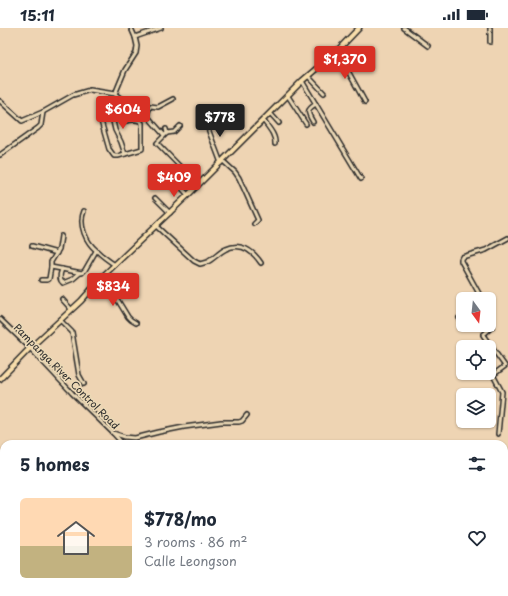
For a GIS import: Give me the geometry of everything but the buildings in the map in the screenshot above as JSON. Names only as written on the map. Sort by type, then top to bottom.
[{"type":"main road","points":[[0,379],[30,348],[81,301],[104,275],[170,213],[270,113],[308,76],[337,51],[359,28]]},
{"type":"street","points":[[115,94],[125,70],[136,53],[137,46],[135,37],[130,28]]},
{"type":"street","points":[[135,37],[161,28]]},
{"type":"street","points":[[404,28],[428,46]]},
{"type":"street","points":[[490,28],[490,42]]},
{"type":"street","points":[[337,51],[365,102]]},
{"type":"street","points":[[308,76],[324,93]]},
{"type":"street","points":[[302,82],[361,179]]},
{"type":"street","points":[[0,101],[21,121],[43,112],[73,95],[90,90],[115,94],[146,114],[165,134]]},
{"type":"street","points":[[288,96],[306,124]]},
{"type":"street","points":[[121,122],[140,120],[146,114],[150,106],[158,107],[173,99]]},
{"type":"street","points":[[124,101],[100,112],[99,114],[109,149],[114,156],[142,149],[142,123],[140,120]]},
{"type":"street","points":[[313,122],[308,111],[316,104]]},
{"type":"street","points":[[110,108],[115,130],[125,154]]},
{"type":"street","points":[[0,155],[38,128],[43,112]]},
{"type":"street","points":[[270,113],[279,123]]},
{"type":"street","points":[[204,118],[222,162],[236,172],[258,217],[258,221],[254,224]]},
{"type":"street","points":[[263,120],[271,130],[275,144]]},
{"type":"street","points":[[165,134],[174,132],[180,126]]},
{"type":"street","points":[[166,129],[165,134],[157,143],[198,185]]},
{"type":"street","points":[[172,169],[176,177],[176,182],[188,195]]},
{"type":"street","points":[[155,198],[170,213]]},
{"type":"street","points":[[84,211],[81,220],[88,242],[96,251],[115,265]]},
{"type":"street","points":[[156,226],[197,263],[207,262],[225,249],[239,246],[248,249],[261,263]]},
{"type":"street","points":[[42,280],[49,279],[51,262],[59,249],[61,236]]},
{"type":"street","points":[[478,292],[461,259],[486,250],[508,238]]},
{"type":"street","points":[[32,246],[57,253]]},
{"type":"street","points":[[62,269],[60,278],[63,283],[73,279],[80,272],[85,270],[96,251]]},
{"type":"street","points":[[51,267],[80,272]]},
{"type":"street","points":[[104,275],[113,285],[114,294],[128,317],[136,323]]},
{"type":"street","points":[[62,299],[72,309]]},
{"type":"street","name":"Pampanga River Control Road","points":[[0,319],[119,440]]},
{"type":"street","points":[[60,320],[72,332],[79,375],[84,384]]},
{"type":"street","points":[[487,332],[484,335],[505,366],[493,375],[502,392],[498,434]]},
{"type":"street","points":[[113,433],[125,437],[135,438],[184,427],[221,422],[239,422],[242,421],[247,415]]}]
